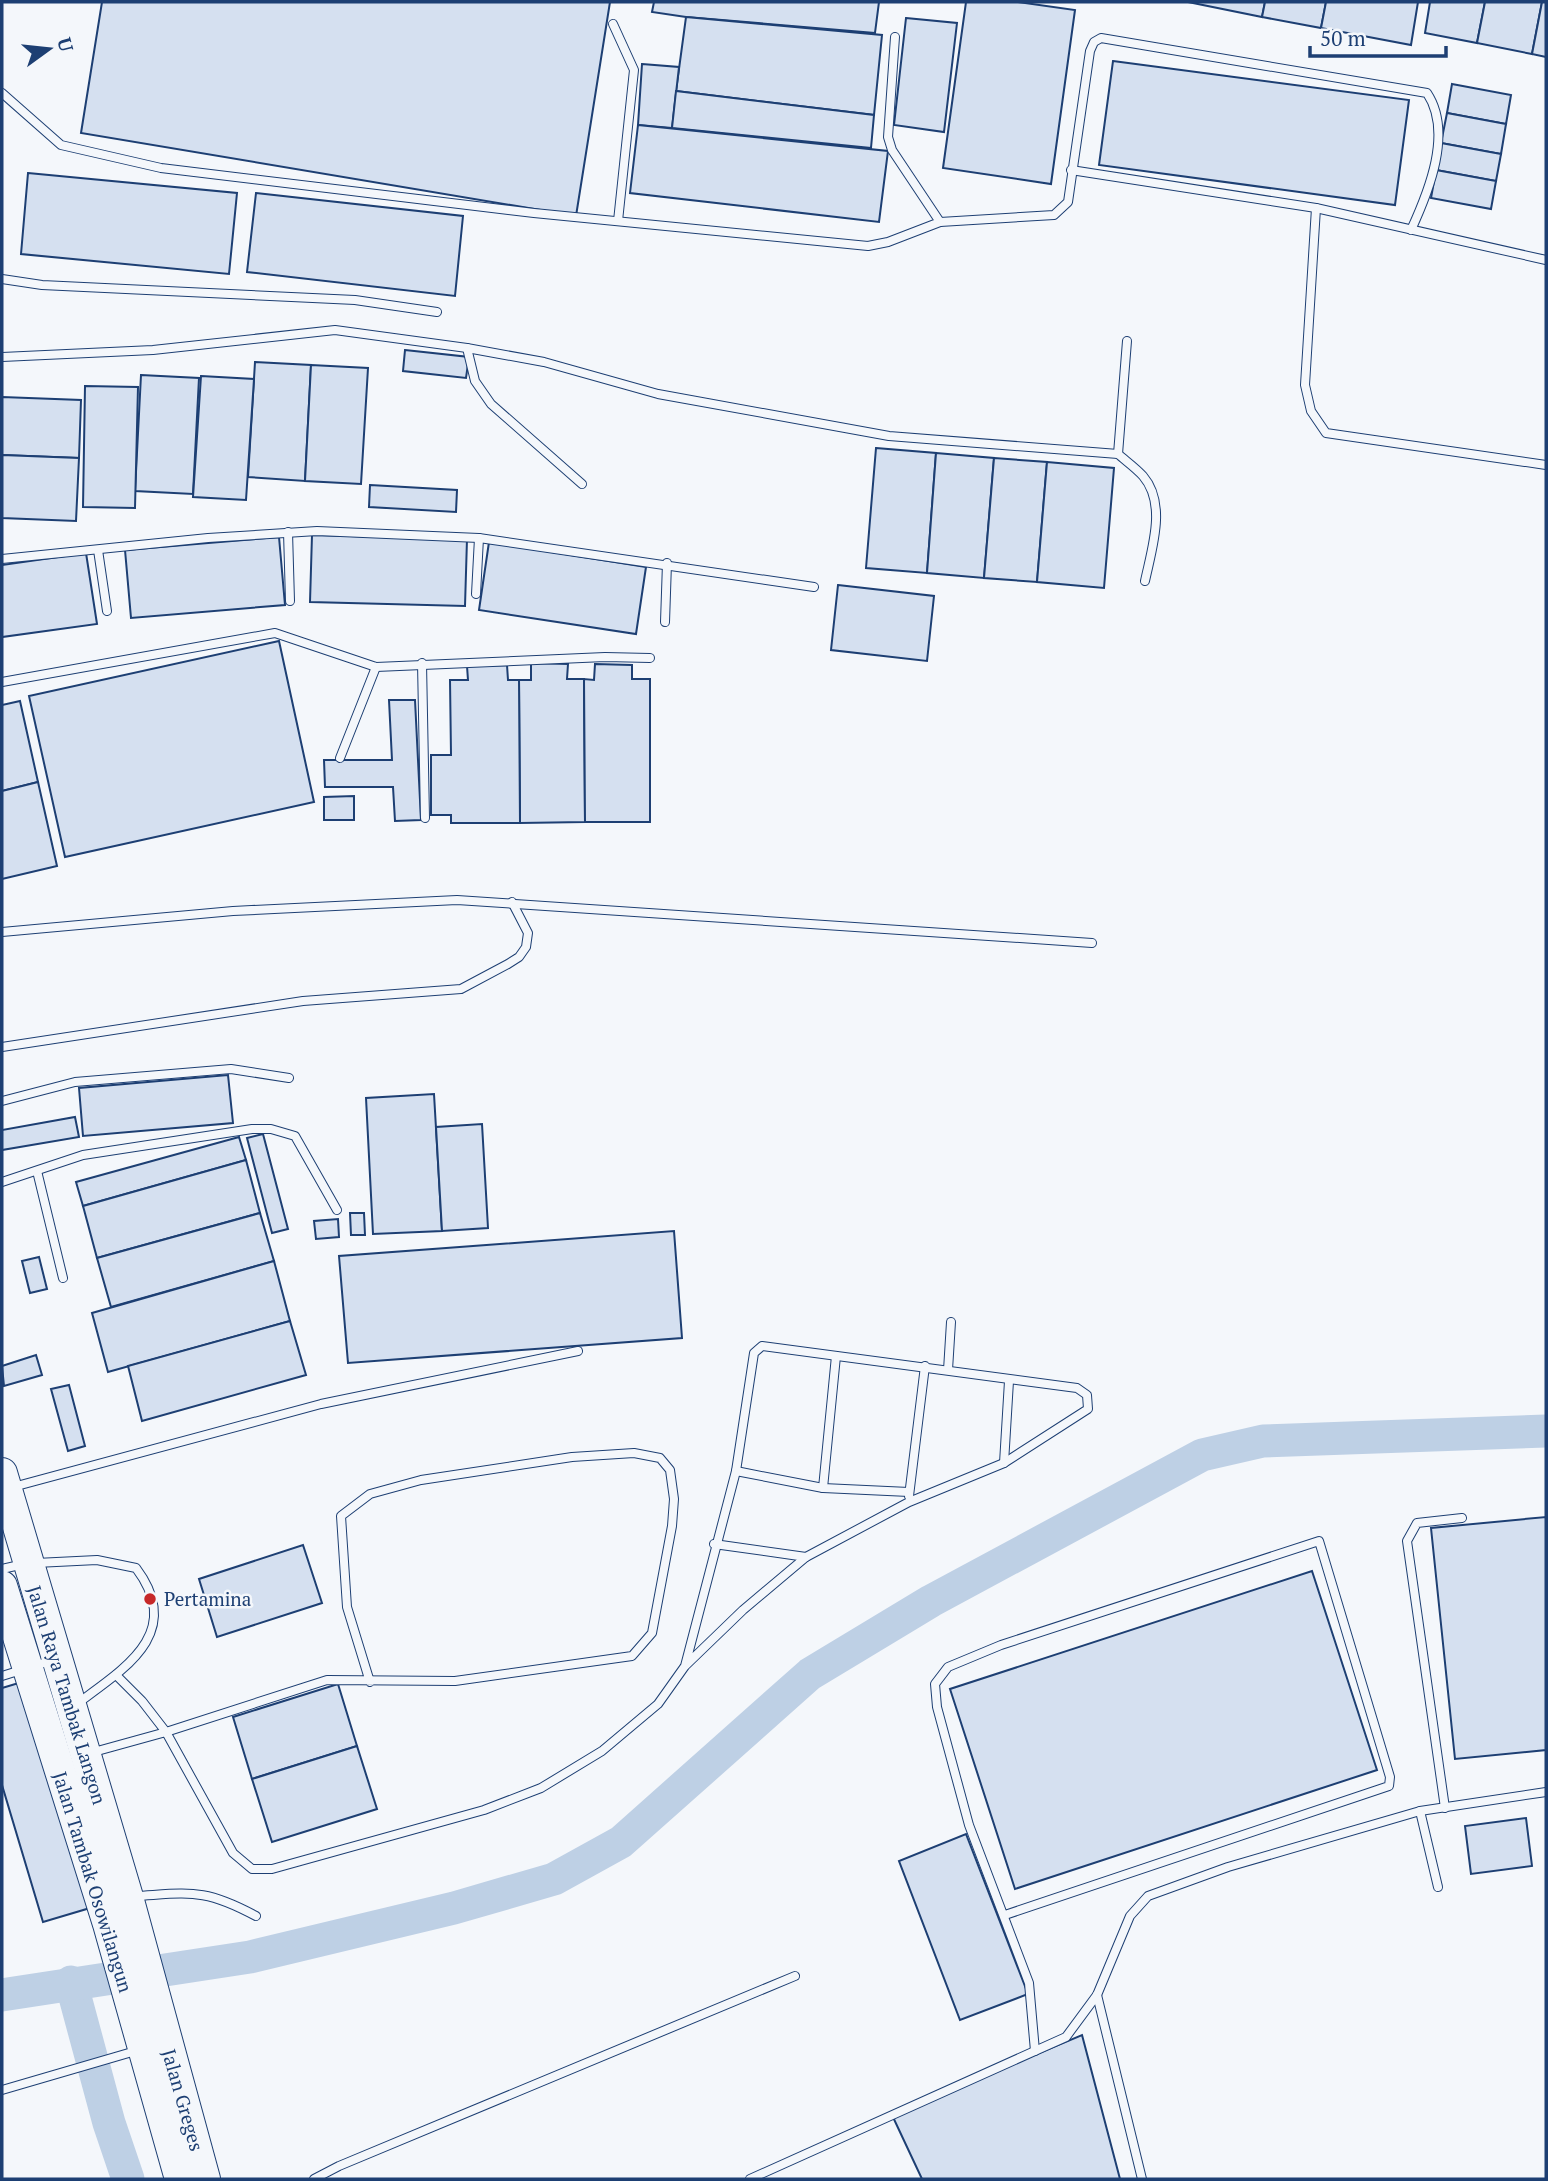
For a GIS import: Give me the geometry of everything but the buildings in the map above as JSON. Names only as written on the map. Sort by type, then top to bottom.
[{"type":"highway","name":"Jalan Raya Tambak Langon","points":[[4,1481],[15,1567],[56,1659],[57,1713]]},
{"type":"highway","name":"Jalan Tambak Osowilangun","points":[[2,1586],[14,1672],[57,1713],[123,1912],[141,2038]]},
{"type":"highway","points":[[141,2038],[180,2179]]},
{"type":"highway","name":"Jalan Greges","points":[[141,2038],[205,2179]]},
{"type":"lane","points":[[613,24],[634,71],[618,221]]},
{"type":"lane","points":[[895,37],[888,137],[892,150],[940,222]]},
{"type":"lane","points":[[2,93],[61,145],[161,168],[618,221],[868,246],[888,242],[940,222],[1054,215],[1068,202],[1090,51],[1094,42],[1101,38],[1427,93],[1435,105],[1441,128],[1424,202],[1411,230]]},
{"type":"lane","points":[[1071,170],[1316,208],[1546,260]]},
{"type":"lane","points":[[1316,208],[1305,385],[1311,411],[1326,433],[1546,465]]},
{"type":"lane","points":[[2,279],[69,287],[355,300],[437,312]]},
{"type":"lane","points":[[2,357],[153,350],[335,331],[467,348],[544,362],[658,394],[889,436],[1118,454],[1144,477],[1156,509],[1157,522],[1145,581]]},
{"type":"lane","points":[[1118,454],[1127,341]]},
{"type":"lane","points":[[467,348],[475,381],[491,404],[582,484]]},
{"type":"lane","points":[[288,532],[290,601]]},
{"type":"lane","points":[[2,559],[288,532],[479,538],[667,563],[814,587]]},
{"type":"lane","points":[[476,594],[479,538]]},
{"type":"lane","points":[[98,550],[107,611]]},
{"type":"lane","points":[[665,622],[667,563]]},
{"type":"lane","points":[[2,682],[275,634],[376,667],[605,656],[650,658]]},
{"type":"lane","points":[[422,663],[425,818]]},
{"type":"lane","points":[[340,758],[376,667]]},
{"type":"lane","points":[[2,932],[233,911],[457,900],[1092,943]]},
{"type":"lane","points":[[2,1046],[303,1001],[461,989],[519,957],[526,947],[528,933],[512,902]]},
{"type":"lane","points":[[2,1101],[75,1082],[231,1069],[289,1078]]},
{"type":"lane","points":[[2,1181],[83,1155],[252,1129],[271,1129],[295,1136],[337,1210]]},
{"type":"lane","points":[[37,1171],[63,1278]]},
{"type":"lane","points":[[948,1370],[951,1322]]},
{"type":"lane","points":[[116,1675],[142,1701],[166,1732],[233,1853],[244,1866],[261,1871],[484,1810],[541,1788],[602,1751],[658,1704],[685,1666],[743,1610],[806,1558],[909,1497],[1004,1463],[1088,1409],[1087,1395],[1077,1388],[1009,1381],[925,1366],[762,1346],[757,1348],[754,1353],[736,1471],[714,1544],[685,1666]]},
{"type":"lane","points":[[4,1481],[321,1404],[578,1351]]},
{"type":"lane","points":[[823,1488],[836,1356]]},
{"type":"lane","points":[[909,1497],[925,1366]]},
{"type":"lane","points":[[1004,1463],[1009,1381]]},
{"type":"lane","points":[[71,1760],[327,1680],[370,1682],[454,1681],[632,1656],[652,1633],[672,1526],[674,1499],[670,1470],[660,1458],[634,1452],[572,1457],[421,1480],[370,1494],[341,1516],[347,1607],[370,1682]]},
{"type":"lane","points":[[736,1471],[823,1488],[909,1497]]},
{"type":"lane","points":[[1445,1808],[1407,1541],[1418,1523],[1462,1518]]},
{"type":"lane","points":[[1005,1915],[1390,1786],[1390,1777],[1319,1541],[1001,1645],[942,1672],[934,1690],[952,1769],[985,1872],[1005,1915],[1029,1983],[1035,2051]]},
{"type":"lane","points":[[714,1544],[806,1558]]},
{"type":"lane","points":[[15,1567],[97,1560],[135,1568],[150,1587],[155,1612],[150,1639],[116,1675],[57,1713]]},
{"type":"lane","points":[[14,1672],[56,1659]]},
{"type":"lane","points":[[750,2179],[1066,2037],[1097,1995],[1130,1916],[1148,1896],[1228,1867],[1420,1811],[1546,1792]]},
{"type":"lane","points":[[1420,1811],[1438,1887]]},
{"type":"lane","points":[[123,1912],[187,1893],[215,1895],[256,1916]]},
{"type":"lane","points":[[314,2179],[339,2166],[795,1976]]},
{"type":"lane","points":[[1097,1995],[1142,2179]]},
{"type":"lane","points":[[2,2090],[79,2067],[141,2038]]},
{"type":"waterway","points":[[2,1995],[250,1957],[454,1908],[554,1879],[621,1842],[810,1674],[931,1601],[1202,1455],[1263,1441],[1546,1431]]},
{"type":"waterway","points":[[71,1982],[109,2123],[128,2179]]},
{"type":"place","name":"Pertamina","points":[[150,1599]]}]
